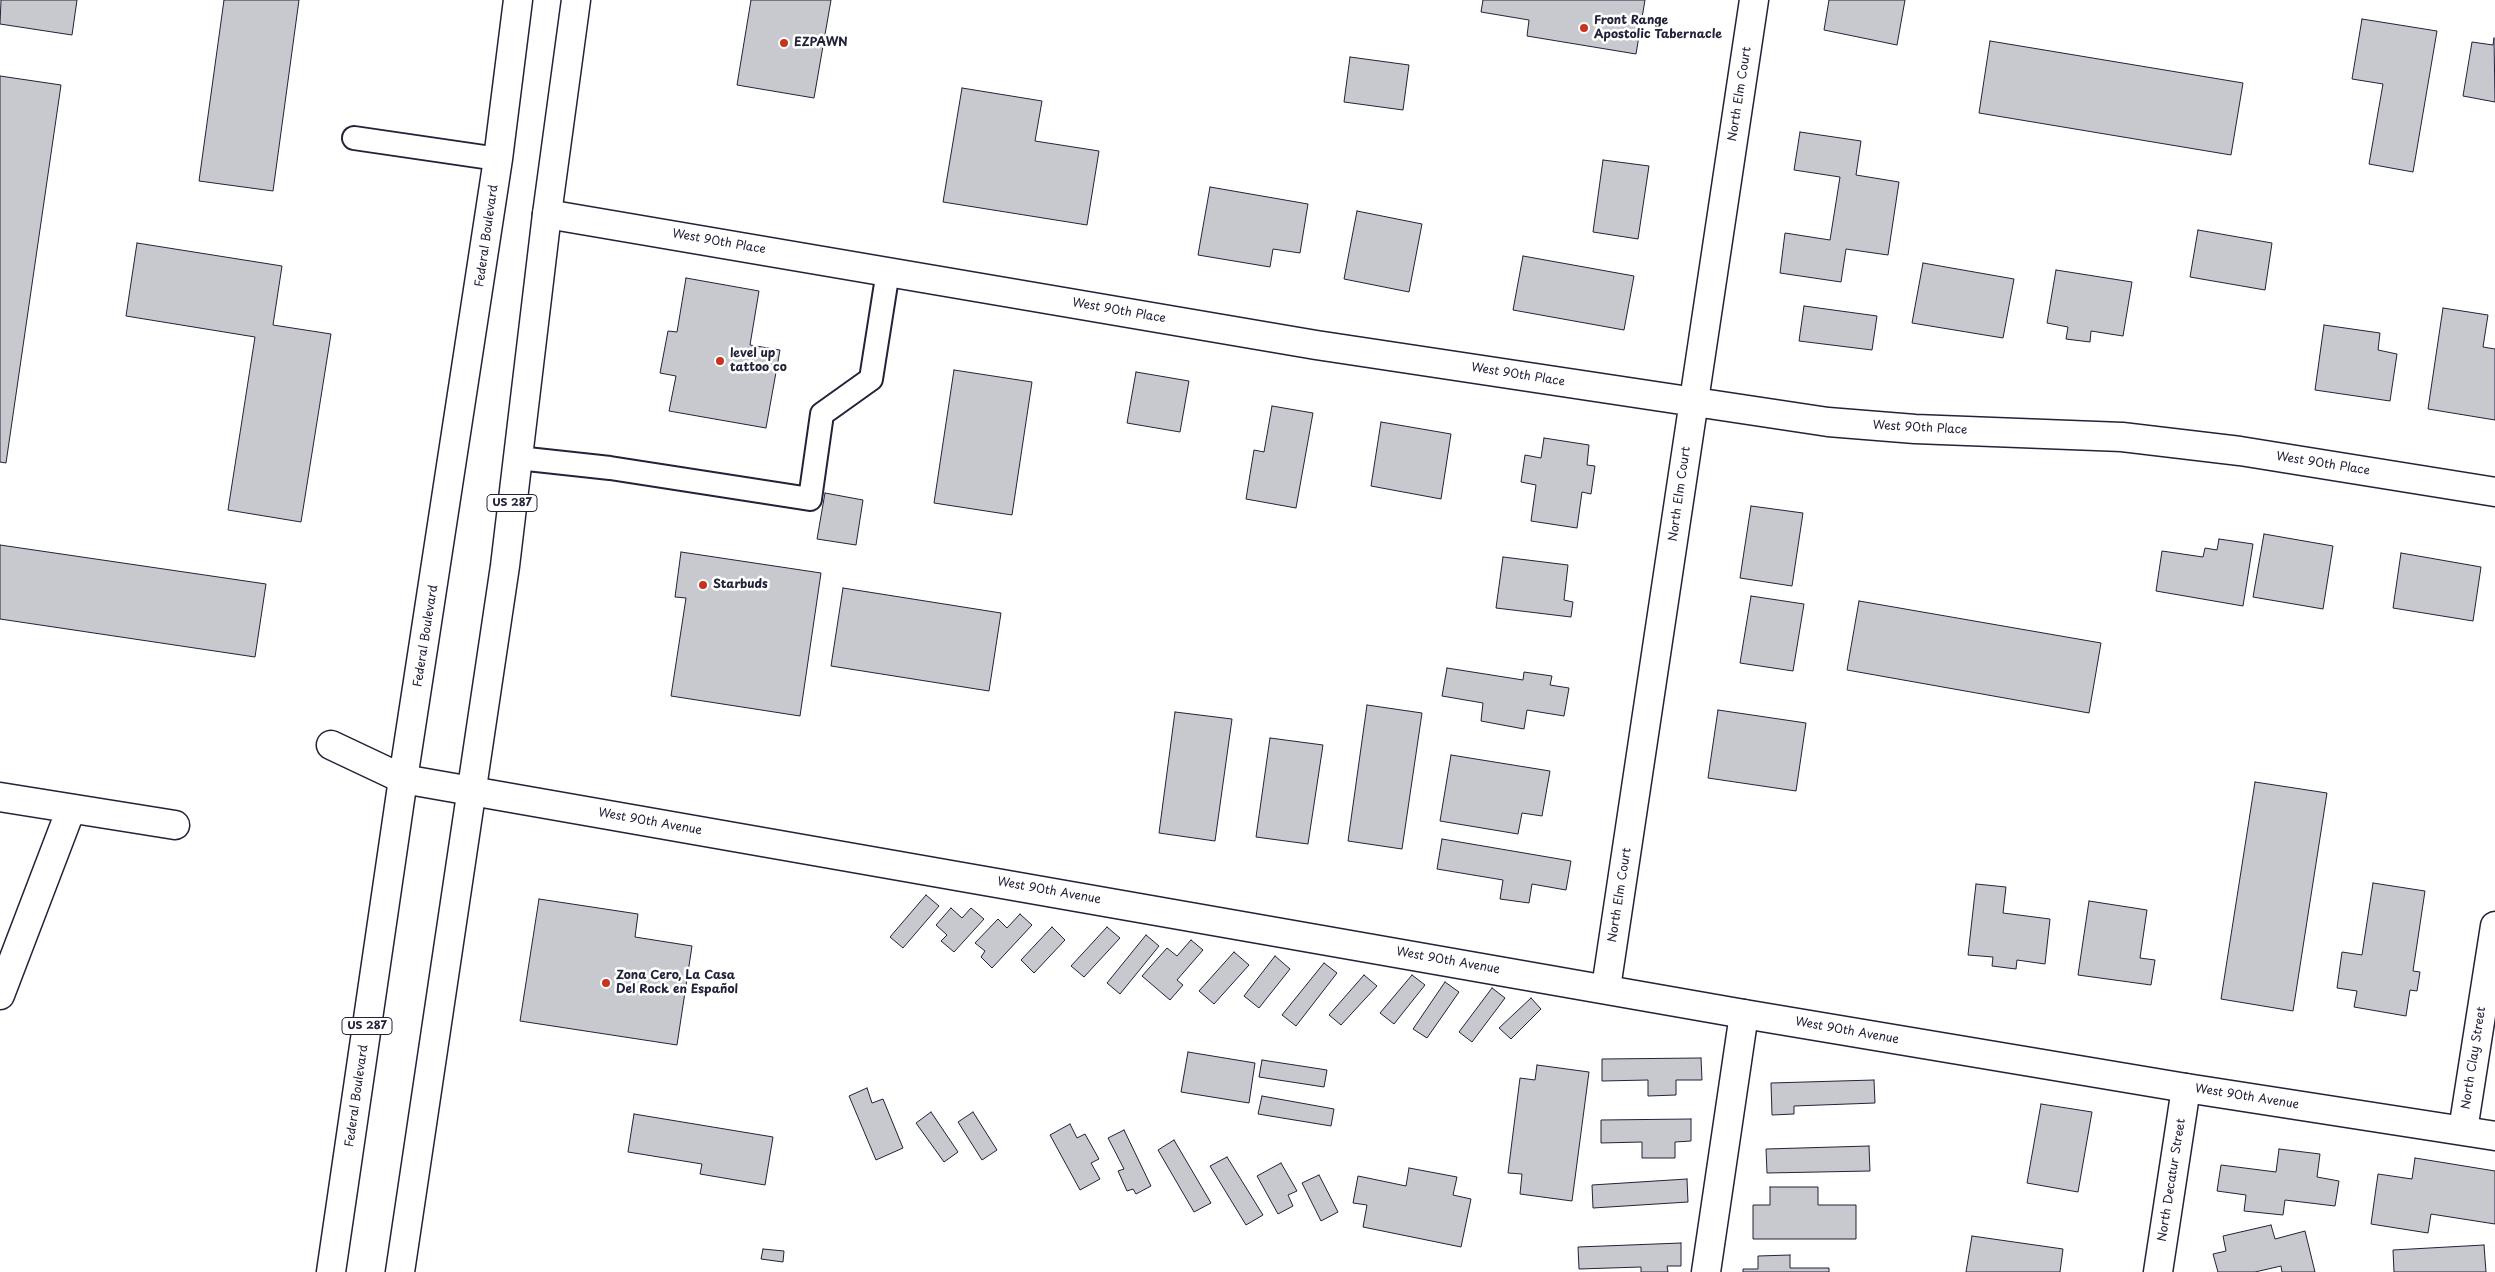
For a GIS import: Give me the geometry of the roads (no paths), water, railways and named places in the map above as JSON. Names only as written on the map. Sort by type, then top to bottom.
[{"type":"street","name":"Federal Boulevard","points":[[331,1272],[403,780],[498,158],[518,0]]},
{"type":"street","name":"US 287","points":[[400,1272],[472,791],[518,458],[547,214],[576,0]]},
{"type":"street","name":"North Elm Court","points":[[1606,988],[1754,0]]},
{"type":"street","name":"West 90th Place","points":[[547,214],[1316,344],[1828,422],[1915,429],[2122,437],[2240,451],[2495,492]]},
{"type":"street","name":"West 90th Avenue","points":[[331,745],[403,780],[1606,988],[1744,1014],[2186,1088],[2495,1136]]},
{"type":"street","points":[[0,797],[175,825]]},
{"type":"street","points":[[0,995],[71,809]]},
{"type":"street","name":"North Clay Street","points":[[2463,1130],[2495,926]]},
{"type":"street","points":[[1706,1272],[1744,1014]]},
{"type":"street","name":"North Decatur Street","points":[[2158,1272],[2186,1088]]},
{"type":"lane","points":[[354,138],[498,158]]},
{"type":"lane","points":[[518,458],[610,468],[810,499],[822,414],[872,379],[888,271]]},
{"type":"place","name":"Front Range Apostolic Tabernacle","points":[[1584,28]]},
{"type":"place","name":"EZPAWN","points":[[784,43]]},
{"type":"place","name":"level up tattoo co","points":[[720,361]]},
{"type":"place","name":"Starbuds","points":[[703,585]]},
{"type":"place","name":"Zona Cero, La Casa Del Rock en Español","points":[[606,983]]}]
